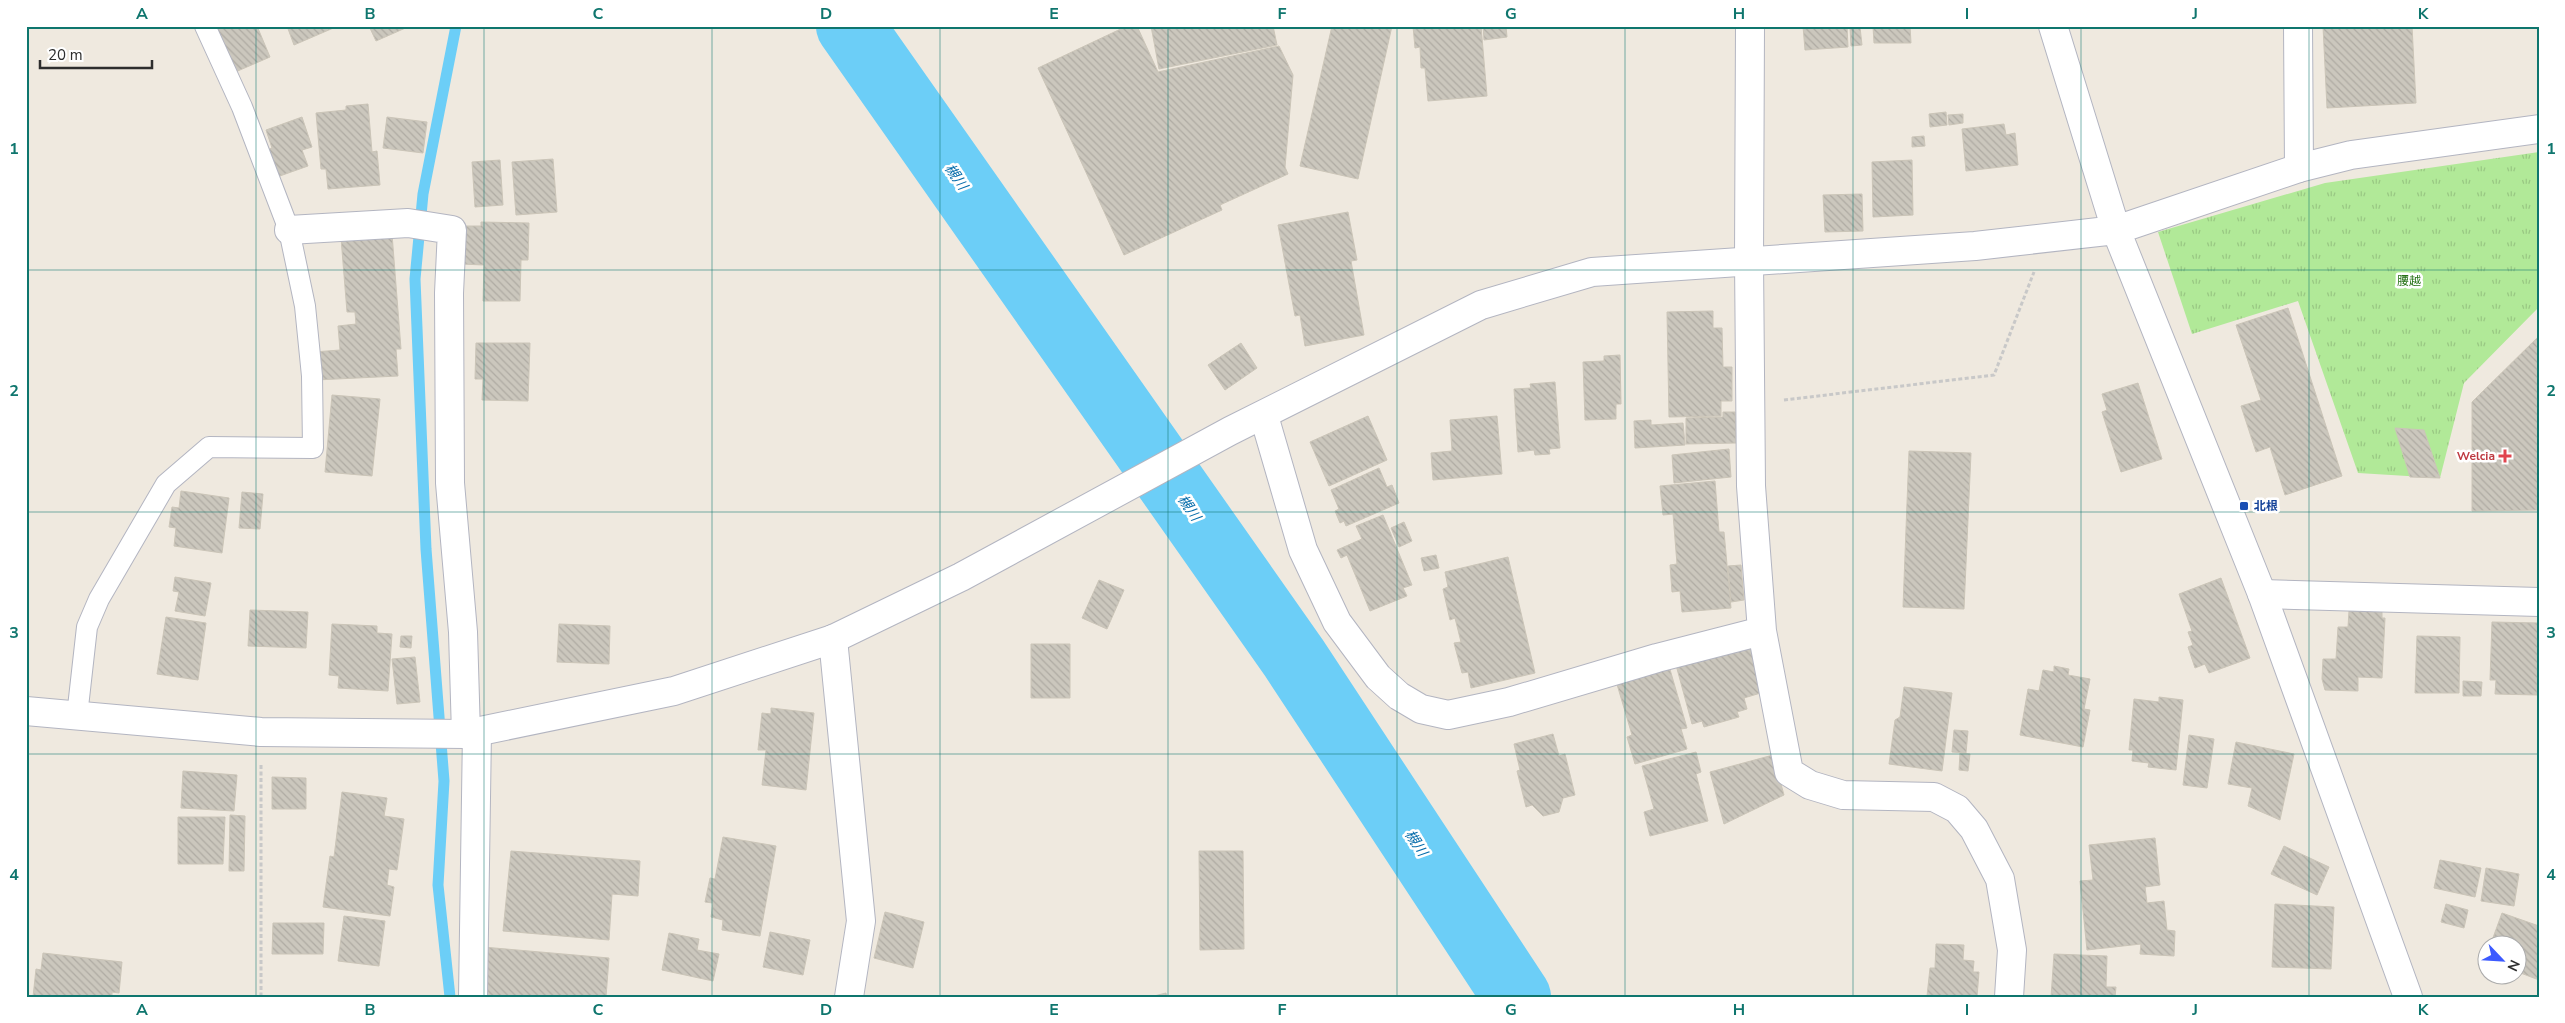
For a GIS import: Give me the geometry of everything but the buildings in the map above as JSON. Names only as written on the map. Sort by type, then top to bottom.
[{"type":"street","points":[[1750,26],[1749,260],[1751,486],[1762,631],[1789,772],[1810,785],[1843,795],[1934,797],[1957,809],[1974,829],[2000,879],[2012,950],[2009,997]]},
{"type":"street","points":[[2053,26],[2116,230],[2262,594],[2408,997]]},
{"type":"street","points":[[2298,26],[2299,168]]},
{"type":"street","points":[[26,711],[261,732],[471,733],[674,691],[833,639],[961,577],[1230,432],[1481,305],[1592,272],[1975,246],[2116,230],[2299,168],[2351,155],[2539,129]]},
{"type":"street","points":[[289,230],[408,224],[452,230],[449,293],[450,483],[471,733],[473,997]]},
{"type":"street","points":[[1264,416],[1303,550],[1337,622],[1378,677],[1399,696],[1421,709],[1448,715],[1509,702],[1657,658],[1762,631]]},
{"type":"street","points":[[2262,594],[2539,602]]},
{"type":"street","points":[[833,639],[861,921],[849,997]]},
{"type":"lane","points":[[77,716],[87,628],[99,599],[166,484],[209,447],[313,448],[312,376],[305,306],[289,230],[242,107],[205,26]]},
{"type":"path","points":[[1750,404],[1994,375],[2035,268]]},
{"type":"path","points":[[261,732],[261,997]]},
{"type":"green space","name":"腰越","points":[[2539,152],[2539,307],[2464,383],[2440,478],[2358,473],[2298,301],[2192,334],[2158,232],[2325,183]]},
{"type":"waterway","points":[[450,997],[438,885],[444,781],[426,549],[415,279],[423,194],[456,26]]},
{"type":"waterway","name":"槻川","points":[[850,26],[1294,658],[1517,997]]},
{"type":"place","name":"Welcia","points":[[2505,456]]},
{"type":"place","name":"北根","points":[[2244,506]]}]
